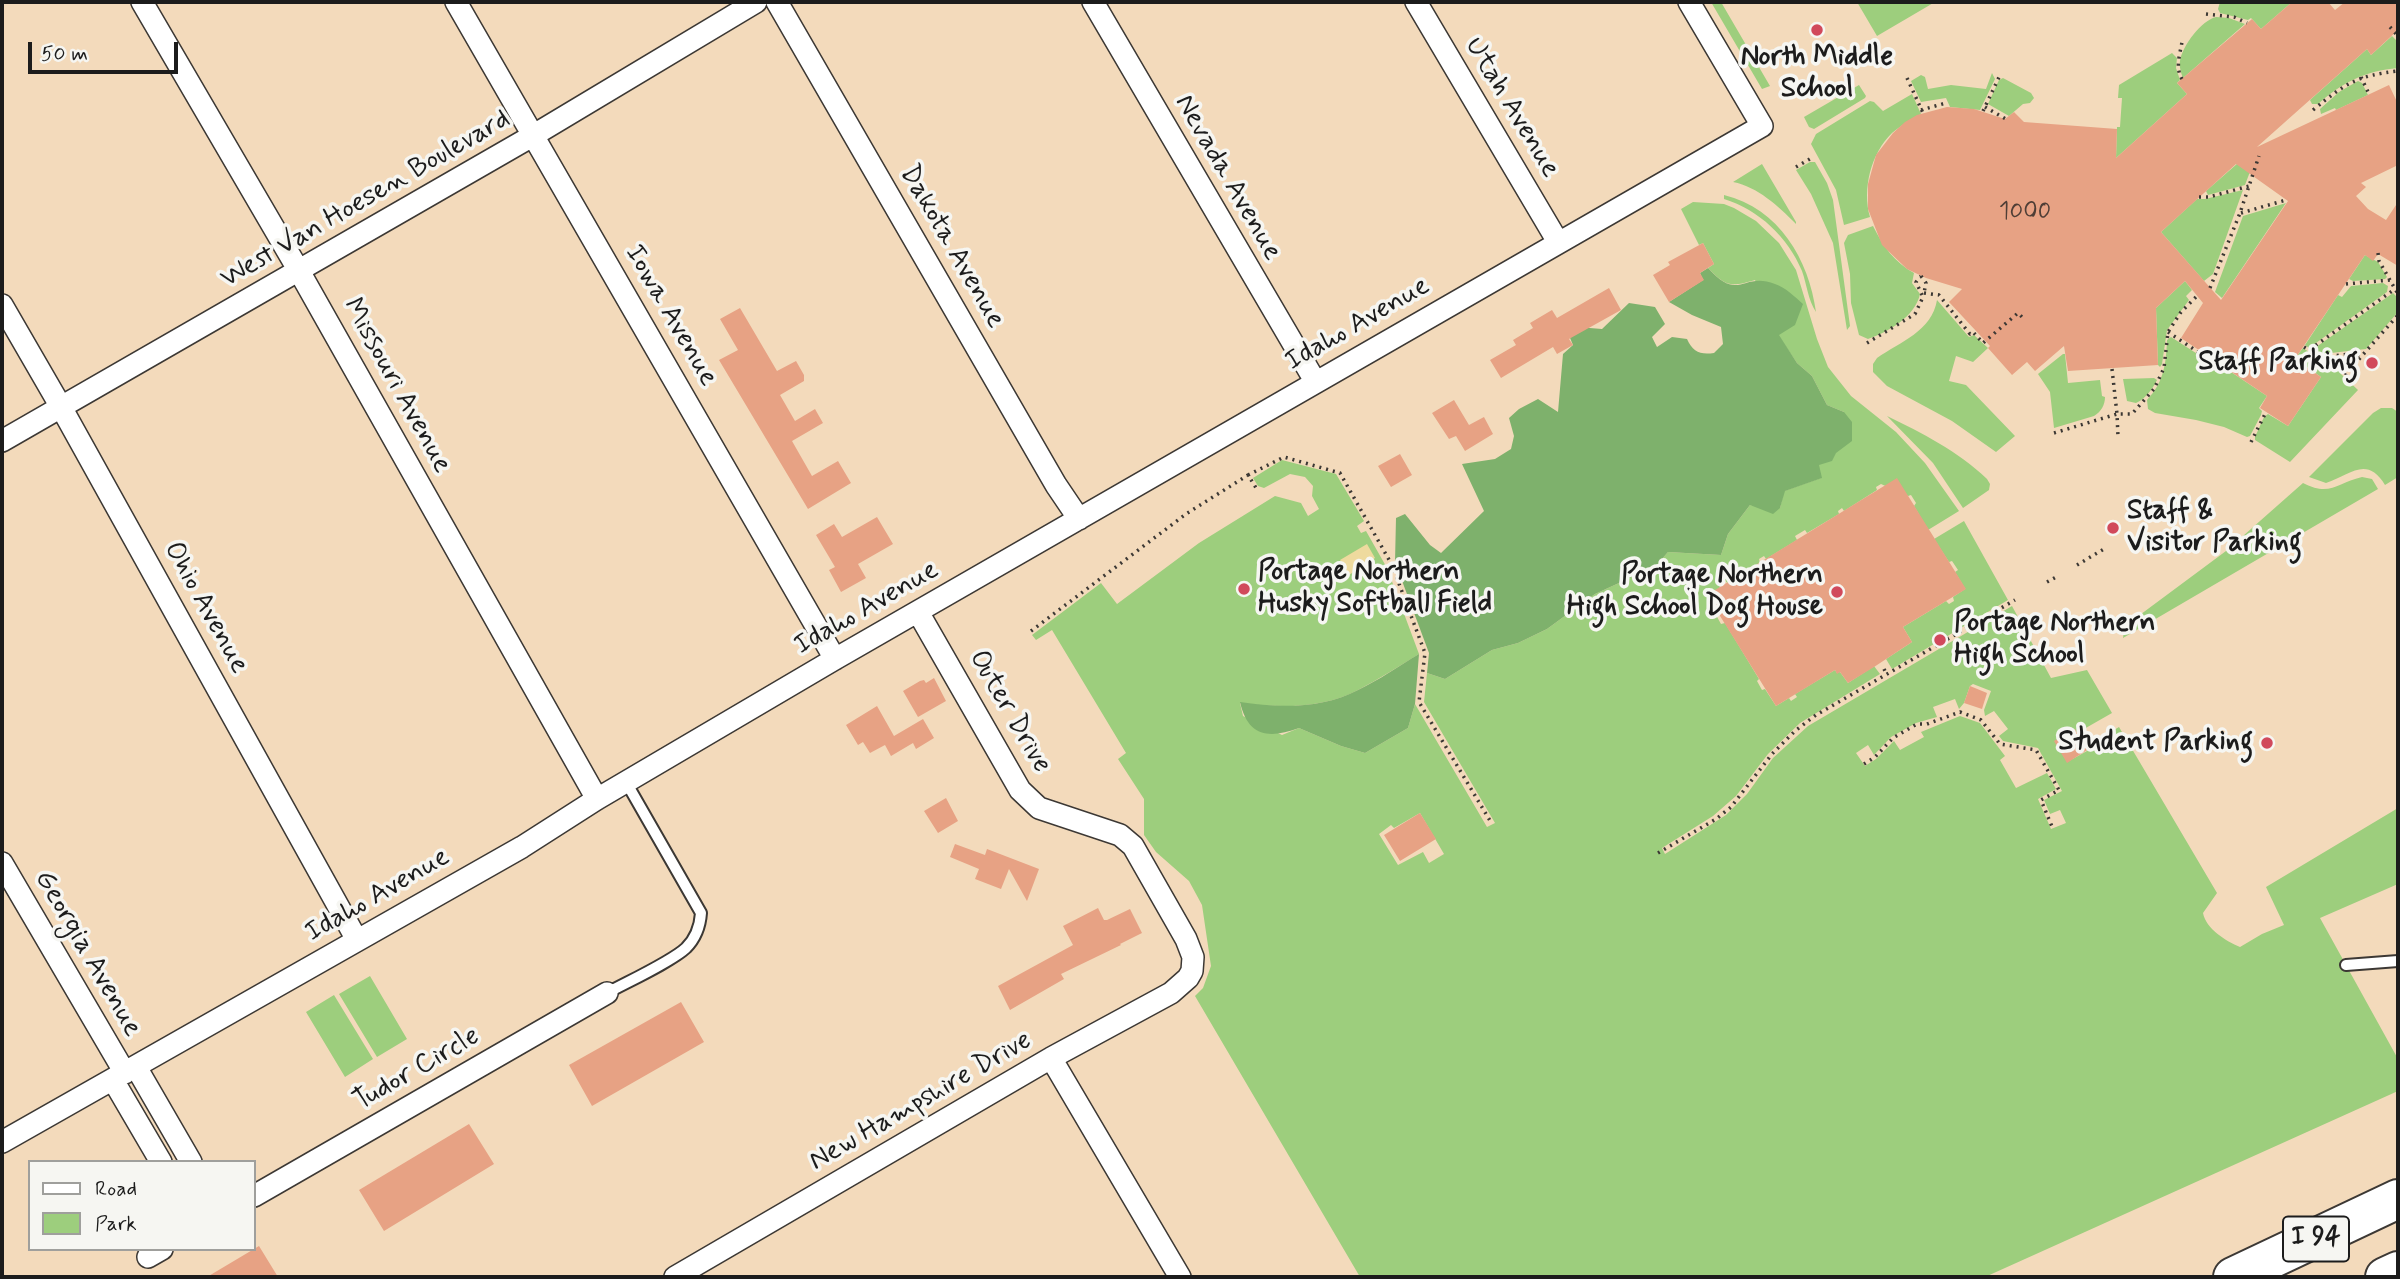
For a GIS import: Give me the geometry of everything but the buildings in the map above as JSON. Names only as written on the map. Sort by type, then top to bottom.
[{"type":"highway","name":"I 94","points":[[2233,1277],[2398,1199]]},
{"type":"highway","points":[[2211,1277],[2294,1250]]},
{"type":"highway","name":"I 94","points":[[2385,1277],[2398,1271]]},
{"type":"street","name":"Missouri Avenue","points":[[142,2],[299,271],[597,799]]},
{"type":"street","name":"Iowa Avenue","points":[[456,2],[835,659]]},
{"type":"street","name":"West Van Hoesen Boulevard","points":[[2,441],[534,135],[756,2]]},
{"type":"street","name":"Dakota Avenue","points":[[776,2],[1056,485],[1079,519]]},
{"type":"street","name":"Nevada Avenue","points":[[1093,2],[1315,381]]},
{"type":"street","name":"Utah Avenue","points":[[1416,2],[1558,242]]},
{"type":"street","name":"Idaho Avenue","points":[[2,1142],[522,847],[597,799],[835,659],[1762,126],[1689,2]]},
{"type":"street","name":"Ohio Avenue","points":[[2,305],[357,940]]},
{"type":"street","name":"Outer Drive","points":[[918,612],[1020,790],[1030,801],[1040,808],[1120,835],[1133,846],[1186,939],[1193,957],[1192,971]]},
{"type":"street","name":"Georgia Avenue","points":[[2,863],[125,1073]]},
{"type":"street","name":"New Hampshire Drive","points":[[676,1277],[1051,1058],[1171,993],[1192,971]]},
{"type":"street","name":"Tudor Circle","points":[[256,1195],[607,993]]},
{"type":"street","points":[[1051,1058],[1180,1277]]},
{"type":"street","points":[[125,1073],[160,1160]]},
{"type":"street","points":[[125,1073],[190,1160]]},
{"type":"lane","points":[[607,993],[684,950],[695,937],[700,925],[701,913],[626,782]]},
{"type":"lane","points":[[2346,965],[2398,961]]},
{"type":"path","points":[[2206,14],[2234,17],[2247,23]]},
{"type":"path","points":[[2390,27],[2398,36]]},
{"type":"path","points":[[2182,41],[2178,59],[2182,79]]},
{"type":"path","points":[[2313,110],[2336,91],[2361,76],[2398,71]]},
{"type":"path","points":[[2001,73],[1984,109],[2006,119]]},
{"type":"path","points":[[2361,76],[2369,94]]},
{"type":"path","points":[[1908,78],[1922,112],[1946,103]]},
{"type":"path","points":[[2210,288],[2259,156]]},
{"type":"path","points":[[1796,166],[1813,157]]},
{"type":"path","points":[[2199,197],[2249,186]]},
{"type":"path","points":[[2240,213],[2286,200]]},
{"type":"path","points":[[2378,253],[2379,261],[2398,294]]},
{"type":"path","points":[[2346,284],[2390,280]]},
{"type":"path","points":[[2304,346],[2309,350],[2395,289]]},
{"type":"path","points":[[1867,343],[1914,314],[1923,295],[1939,295],[1970,334],[1973,332],[1983,343],[2018,313],[2023,318]]},
{"type":"path","points":[[2054,433],[2117,414],[2132,414],[2154,389],[2164,368],[2168,332],[2181,312],[2197,296]]},
{"type":"path","points":[[2345,375],[2398,315]]},
{"type":"path","points":[[2168,332],[2199,351]]},
{"type":"path","points":[[2295,360],[2351,354],[2362,356]]},
{"type":"path","points":[[2112,369],[2119,437]]},
{"type":"path","points":[[2251,442],[2266,412]]},
{"type":"path","points":[[1031,631],[1186,514],[1248,475],[1284,457],[1340,473],[1392,565],[1425,653],[1419,702],[1492,824]]},
{"type":"path","points":[[1248,475],[1258,491]]},
{"type":"path","points":[[2077,565],[2104,549]]},
{"type":"path","points":[[2047,582],[2058,576]]},
{"type":"path","points":[[1658,853],[1716,819],[1731,807],[1772,754],[1794,731],[1816,715],[2015,600]]},
{"type":"path","points":[[1884,669],[1887,676]]},
{"type":"path","points":[[1864,764],[1875,757],[1893,738],[1917,724],[1927,724],[1960,712],[1981,720],[2000,744],[2036,750],[2059,790],[2041,800],[2053,829]]},
{"type":"green space","points":[[1711,2],[1721,2],[1770,86],[1762,89]]},
{"type":"green space","points":[[1857,2],[1935,2],[1877,36]]},
{"type":"green space","points":[[2220,2],[2292,2],[2261,29],[2251,18],[2248,20],[2220,13]]},
{"type":"green space","points":[[2216,17],[2245,24],[2183,78],[2180,63],[2184,48],[2199,28]]},
{"type":"green space","points":[[2392,36],[2398,42],[2398,68],[2355,79],[2318,104],[2312,104],[2310,100],[2367,49],[2371,55]]},
{"type":"green space","points":[[2172,53],[2177,58],[2176,68],[2180,80],[2177,83],[2187,94],[2116,158],[2122,98],[2118,98],[2119,85]]},
{"type":"green space","points":[[1992,73],[1995,79],[1980,110],[1950,107],[1946,98],[1921,102],[1911,81],[1921,75],[1925,77],[1928,89],[1951,85],[1986,89]]},
{"type":"green space","points":[[2003,78],[2031,93],[2034,98],[2009,116],[1988,104],[1999,80]]},
{"type":"green space","points":[[2358,81],[2368,95],[2321,114],[2320,109],[2339,92]]},
{"type":"green space","points":[[1859,85],[1865,98],[1814,129],[1809,127],[1804,117]]},
{"type":"green space","points":[[1912,94],[1921,114],[1892,133],[1874,161],[1867,195],[1870,217],[1844,225],[1836,190],[1811,144],[1816,134],[1870,101],[1883,111]]},
{"type":"green space","points":[[2254,149],[2257,153],[2245,185],[2208,195],[2206,191]]},
{"type":"green space","points":[[1815,162],[1833,200],[1850,326],[1847,330],[1833,243],[1811,194],[1796,170]]},
{"type":"green space","points":[[1762,164],[1796,224],[1759,193],[1733,182]]},
{"type":"green space","points":[[2243,190],[2213,274],[2204,281],[2161,232],[2197,199]]},
{"type":"green space","points":[[1724,195],[1761,211],[1788,239],[1806,274],[1816,312],[1802,271],[1789,247],[1771,226],[1749,210],[1724,199]]},
{"type":"green space","points":[[1693,202],[1724,204],[1756,221],[1779,243],[1796,270],[1828,367],[1851,396],[1896,432],[1925,463],[1959,511],[1928,530],[1914,506],[1916,503],[1911,495],[1881,484],[1876,487],[1877,490],[1844,511],[1842,508],[1838,511],[1839,514],[1807,533],[1805,530],[1795,536],[1797,540],[1766,559],[1764,556],[1759,559],[1760,563],[1727,583],[1725,580],[1720,583],[1716,615],[1721,624],[1725,623],[1759,679],[1757,681],[1762,690],[1765,689],[1776,706],[1789,698],[1791,701],[1797,697],[1795,694],[1835,670],[1840,672],[1848,683],[1874,666],[1880,674],[1800,723],[1768,754],[1736,796],[1713,816],[1662,848],[1665,854],[1726,815],[1747,794],[1773,758],[1808,726],[2012,606],[2051,678],[2087,670],[2112,713],[2077,733],[2067,762],[2087,751],[2085,747],[2119,727],[2217,893],[2203,913],[2205,919],[2217,934],[2240,947],[2284,925],[2266,887],[2398,808],[2398,884],[2320,918],[2398,1059],[2398,1091],[1985,1277],[1360,1277],[1195,996],[1203,988],[1211,966],[1202,905],[1189,881],[1156,852],[1144,835],[1144,799],[1118,759],[1126,753],[1052,630],[1036,640],[1032,635],[1101,583],[1117,604],[1199,543],[1275,496],[1301,503],[1308,516],[1319,509],[1312,496],[1313,486],[1305,477],[1290,474],[1264,488],[1258,486],[1253,478],[1282,460],[1336,474],[1364,521],[1357,526],[1361,533],[1366,531],[1387,568],[1419,654],[1358,690],[1330,701],[1300,706],[1240,703],[1243,716],[1282,735],[1299,728],[1365,753],[1408,728],[1415,704],[1487,827],[1495,823],[1424,702],[1427,673],[1445,679],[1492,650],[1518,643],[1547,629],[1595,594],[1656,566],[1668,552],[1721,555],[1728,534],[1750,505],[1780,508],[1784,491],[1821,478],[1818,465],[1844,412],[1827,405],[1812,376],[1797,363],[1778,335],[1755,280],[1729,284],[1708,268],[1714,264],[1703,243],[1699,245],[1681,209]],"holes":[[[1973,684],[1991,691],[1984,710],[1985,716],[1994,711],[2008,729],[1999,736],[2003,741],[2038,748],[2062,791],[2044,800],[2050,814],[2060,810],[2066,823],[2051,829],[2038,799],[2056,789],[2047,773],[2016,788],[2000,760],[2005,756],[1980,723],[1960,716],[1921,732],[1924,737],[1900,750],[1894,741],[1865,766],[1856,753],[1868,745],[1874,755],[1891,737],[1916,723],[1937,717],[1933,707],[1955,699],[1959,709]],[[1420,813],[1444,854],[1429,863],[1423,852],[1398,865],[1379,834],[1391,825],[1394,828]]]},
{"type":"green space","points":[[2286,203],[2222,298],[2215,292],[2243,216]]},
{"type":"green space","points":[[1873,226],[1890,253],[1914,273],[1912,283],[1920,294],[1913,310],[1907,316],[1892,328],[1868,339],[1859,335],[1851,303],[1850,274],[1844,243],[1848,235]]},
{"type":"green space","points":[[2365,255],[2378,262],[2387,277],[2385,279],[2349,279]]},
{"type":"green space","points":[[1708,268],[1718,278],[1734,285],[1755,281],[1775,284],[1803,304],[1795,325],[1779,335],[1797,363],[1812,376],[1827,405],[1844,412],[1852,422],[1852,441],[1836,453],[1832,461],[1819,465],[1822,478],[1785,491],[1780,508],[1773,514],[1750,505],[1728,534],[1721,555],[1668,552],[1656,566],[1595,594],[1547,629],[1518,643],[1492,650],[1445,679],[1427,673],[1429,653],[1395,562],[1396,518],[1405,514],[1430,545],[1441,553],[1484,511],[1462,464],[1495,459],[1511,449],[1514,436],[1509,418],[1519,409],[1538,399],[1558,412],[1563,354],[1573,345],[1565,326],[1602,329],[1629,303],[1655,307],[1665,324],[1652,337],[1657,347],[1672,337],[1687,339],[1698,352],[1714,353],[1723,344],[1721,327],[1669,302],[1703,280],[1700,273]]},
{"type":"green space","points":[[2185,281],[2192,290],[2186,296],[2189,300],[2167,330],[2160,367],[2156,308]]},
{"type":"green space","points":[[2383,283],[2388,286],[2387,292],[2309,348],[2305,345],[2338,295],[2342,297],[2351,286]]},
{"type":"green space","points":[[2393,293],[2398,298],[2398,312],[2366,349],[2296,357],[2303,348],[2309,352]]},
{"type":"green space","points":[[1937,300],[1969,337],[1974,335],[1988,348],[1973,362],[1956,356],[1949,381],[1966,385],[2015,436],[1996,452],[1952,421],[1887,386],[1873,372],[1873,364],[1877,358],[1922,328],[1934,311]]},
{"type":"green space","points":[[2171,337],[2199,355],[2201,352],[2267,396],[2259,408],[2261,415],[2250,436],[2148,409],[2147,400],[2161,379],[2167,340]]},
{"type":"green space","points":[[2063,354],[2068,383],[2100,380],[2105,400],[2101,410],[2094,416],[2054,428],[2050,392],[2038,374]]},
{"type":"green space","points":[[2356,358],[2341,374],[2358,390],[2290,462],[2255,440],[2264,417],[2268,414],[2288,426],[2321,377],[2301,363]]},
{"type":"green space","points":[[2123,379],[2157,380],[2148,394],[2136,403],[2127,401]]},
{"type":"green space","points":[[2381,408],[2392,408],[2398,412],[2398,477],[2385,485],[2372,471],[2365,469],[2350,472],[2326,483],[2309,477],[2373,413]]},
{"type":"green space","points":[[1887,416],[1952,451],[1987,479],[1989,490],[1963,508],[1933,463]]},
{"type":"green space","points":[[2362,477],[2372,479],[2378,489],[2123,638],[2129,623],[2226,551],[2303,483],[2327,489]]},
{"type":"green space","points":[[1964,521],[2008,600],[1892,669],[1886,659],[1912,642],[1903,627],[1946,601],[1949,604],[1954,601],[1953,597],[1965,589],[1955,572],[1958,570],[1952,561],[1949,562],[1934,539]]},
{"type":"green space","points":[[1419,654],[1415,704],[1408,728],[1365,753],[1299,728],[1278,734],[1261,732],[1248,722],[1240,702],[1285,706],[1330,701],[1366,686]]},
{"type":"green space","points":[[370,976],[407,1039],[377,1057],[339,994]]},
{"type":"green space","points":[[334,995],[373,1059],[345,1077],[306,1012]]},
{"type":"sand","points":[[1367,544],[1375,558],[1349,575],[1340,560]]},
{"type":"place","name":"North Middle School","points":[[1817,30]]},
{"type":"place","name":"Staff Parking","points":[[2372,363]]},
{"type":"place","name":"Staff & Visitor Parking","points":[[2113,528]]},
{"type":"place","name":"Portage Northern Husky Softball Field","points":[[1244,589]]},
{"type":"place","name":"Portage Northern High School Dog House","points":[[1837,592]]},
{"type":"place","name":"Portage Northern High School","points":[[1940,640]]},
{"type":"place","name":"Student Parking","points":[[2267,743]]}]
